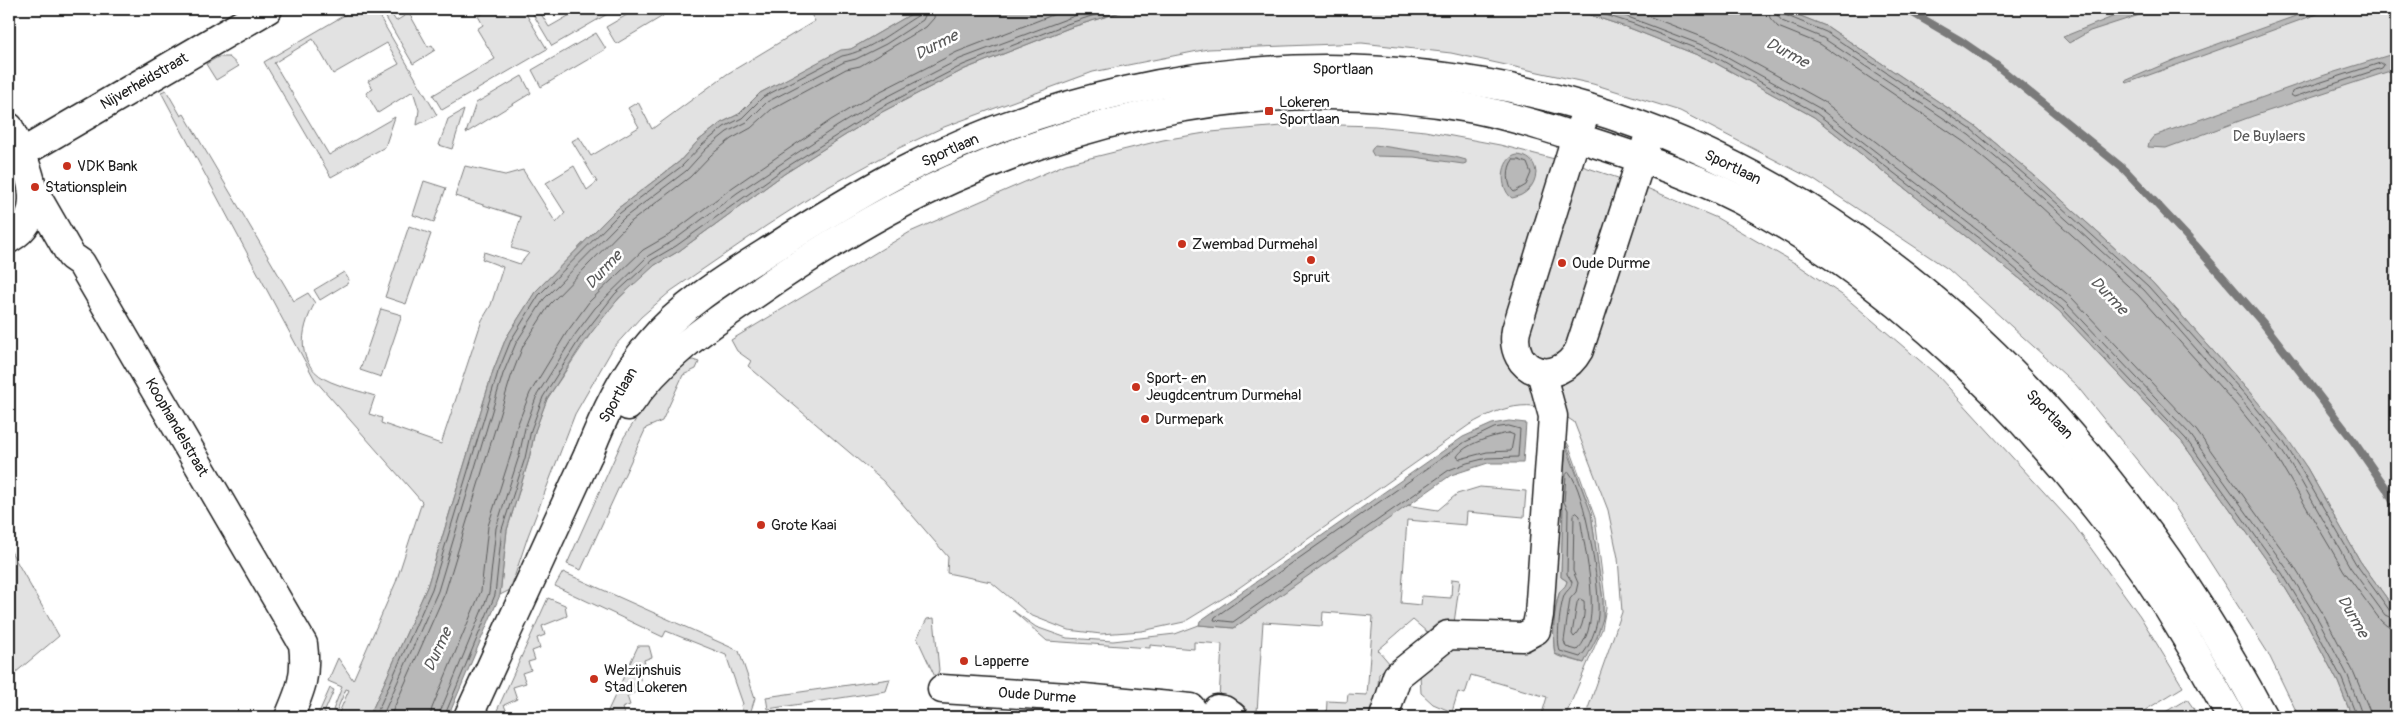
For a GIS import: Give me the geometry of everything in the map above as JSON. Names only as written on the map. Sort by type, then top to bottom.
[{"type":"main road","name":"Nijverheidstraat","points":[[20,154],[268,9]]},
{"type":"main road","name":"Sportlaan","points":[[589,453],[607,409],[646,347],[676,316],[794,234],[884,181],[978,137],[1032,117],[1128,90],[1176,80],[1236,73],[1320,68],[1376,69],[1428,74],[1504,88],[1588,108],[1651,129],[1737,168],[1821,216],[1921,289],[1966,329],[2050,412],[2124,499],[2210,623],[2263,717]]},
{"type":"main road","name":"Sportlaan","points":[[589,453],[622,416],[639,390],[659,366],[720,318],[810,257],[876,217],[932,188],[1009,155],[1062,136],[1140,114],[1193,104],[1286,95],[1334,95],[1405,100],[1475,109],[1576,137],[1641,158],[1712,185],[1805,237],[1876,289],[1948,348],[2036,438],[2101,515],[2160,596],[2232,717]]},
{"type":"main road","points":[[1588,108],[1576,137],[1514,339],[1519,355],[1524,363],[1541,372],[1551,373],[1566,367],[1579,350],[1651,129]]},
{"type":"main road","points":[[9,127],[34,190],[33,212],[29,220],[9,239]]},
{"type":"main road","name":"Koophandelstraat","points":[[34,190],[71,256],[81,263],[303,644],[306,670],[303,684],[289,717]]},
{"type":"main road","points":[[1384,717],[1397,676],[1448,635],[1523,637],[1536,630],[1539,615],[1552,425],[1550,402],[1541,372]]},
{"type":"main road","points":[[468,717],[589,453]]},
{"type":"main road","name":"Oude Durme","points":[[942,688],[1084,698],[1214,711]]},
{"type":"green space","points":[[355,9],[375,9],[437,115],[417,125],[419,110],[413,91],[378,113],[366,93],[373,89],[368,81],[399,64],[387,43],[333,74],[313,39],[274,63],[329,155],[395,117],[385,147],[331,177],[264,62]]},
{"type":"green space","points":[[381,9],[388,9],[396,21],[409,13],[428,47],[432,45],[435,50],[413,64]]},
{"type":"green space","points":[[493,9],[523,9],[547,49],[442,110],[433,95],[495,59],[477,29],[483,25],[478,16]]},
{"type":"green space","points":[[530,9],[538,9],[549,27],[577,11],[577,9],[616,9],[552,46]]},
{"type":"green space","points":[[637,9],[659,9],[663,16],[616,44],[606,27]]},
{"type":"green space","points":[[810,9],[920,9],[851,49],[841,51],[760,93],[739,114],[721,123],[698,141],[679,162],[617,209],[535,292],[506,338],[493,371],[427,587],[369,717],[337,717],[349,690],[346,689],[336,712],[333,710],[342,687],[328,681],[338,658],[353,680],[396,582],[422,502],[315,380],[161,92],[166,90],[181,116],[184,114],[294,301],[308,293],[315,303],[306,325],[304,336],[306,358],[311,367],[319,375],[331,382],[375,396],[369,414],[382,418],[381,423],[441,444],[482,320],[491,305],[503,267],[482,259],[484,252],[520,264],[529,253],[511,248],[521,217],[455,196],[465,166],[505,175],[523,170],[556,223],[565,213],[546,183],[574,166],[587,190],[597,182],[572,141],[579,137],[591,156],[639,127],[628,108],[638,102],[652,129],[727,74],[815,21],[809,11]]},
{"type":"green space","points":[[1130,9],[1563,9],[1587,14],[1632,29],[1710,60],[1814,117],[2059,311],[2182,442],[2278,576],[2309,627],[2338,682],[2352,717],[2299,717],[2268,653],[2175,507],[2076,385],[1948,269],[1814,180],[1680,111],[1593,84],[1451,53],[1362,43],[1208,49],[1093,72],[944,127],[899,148],[819,192],[671,291],[641,317],[613,348],[575,414],[528,536],[510,590],[500,595],[507,530],[529,459],[535,431],[547,399],[603,315],[638,279],[784,174],[882,112],[965,69],[1069,28]]},
{"type":"green space","name":"De Buylaers","points":[[1783,9],[2396,9],[2396,611],[2360,561],[2307,468],[2252,395],[2152,282],[2042,182],[1976,127],[1828,27]]},
{"type":"green space","points":[[596,33],[606,49],[541,87],[532,70]]},
{"type":"green space","points":[[218,57],[229,57],[239,66],[216,80],[206,64]]},
{"type":"green space","points":[[522,76],[531,93],[466,133],[476,103]]},
{"type":"green space","points":[[464,110],[452,149],[439,145],[448,119]]},
{"type":"green space","name":"Durmepark","points":[[1305,124],[1375,126],[1425,131],[1500,145],[1582,166],[1642,186],[1717,218],[1798,265],[1845,297],[1938,376],[2074,525],[2140,616],[2183,687],[2134,717],[1585,717],[1622,612],[1618,558],[1608,510],[1574,422],[1560,414],[1534,406],[1508,408],[1495,412],[1469,425],[1233,592],[1184,622],[1142,631],[1101,634],[1068,630],[1030,615],[991,582],[947,573],[948,557],[883,481],[748,366],[751,361],[737,351],[731,340],[910,232],[1066,164],[1163,140],[1211,132]]},
{"type":"green space","points":[[19,176],[20,203],[16,216],[9,228],[9,182]]},
{"type":"green space","points":[[424,181],[446,188],[434,222],[413,215]]},
{"type":"green space","points":[[409,226],[431,234],[406,304],[385,297]]},
{"type":"green space","points":[[344,272],[349,280],[348,283],[320,300],[314,290]]},
{"type":"green space","points":[[381,309],[402,315],[381,377],[360,370]]},
{"type":"green space","points":[[693,360],[699,362],[696,369],[683,375],[662,421],[646,428],[581,570],[567,564],[624,437],[658,387],[681,362]]},
{"type":"green space","points":[[1564,437],[1595,518],[1606,607],[1602,629],[1565,717],[1541,717],[1547,697],[1471,675],[1465,694],[1458,692],[1452,712],[1433,704],[1421,693],[1420,674],[1455,646],[1523,649],[1558,507],[1563,509],[1561,577],[1567,581],[1559,594],[1556,607],[1555,654],[1584,663],[1603,618],[1603,601],[1591,513]]},
{"type":"green space","points":[[1480,487],[1526,491],[1524,517],[1467,512],[1466,525],[1407,520],[1401,603],[1421,605],[1422,596],[1451,598],[1452,579],[1460,580],[1454,623],[1439,622],[1427,632],[1413,620],[1378,650],[1390,664],[1379,674],[1375,717],[1326,717],[1327,701],[1347,702],[1348,694],[1367,695],[1373,616],[1323,612],[1322,626],[1263,622],[1257,712],[1310,717],[1255,717],[1241,703],[1219,700],[1222,644],[1194,642],[1194,649],[1150,645],[1150,648],[1047,641],[1012,610],[1036,627],[1067,638],[1113,641],[1175,634],[1199,625],[1234,628],[1406,505],[1438,510],[1457,494]]},
{"type":"green space","points":[[9,548],[59,636],[9,678]]},
{"type":"green space","points":[[563,572],[739,651],[755,698],[749,717],[737,717],[743,714],[741,705],[743,704],[726,655],[666,631],[663,637],[555,586]]},
{"type":"green space","points":[[548,598],[565,605],[567,616],[542,626],[545,635],[537,638],[540,648],[532,651],[535,660],[528,662],[531,670],[522,673],[526,683],[513,687],[517,699],[504,705],[509,717],[494,717]]},
{"type":"green space","points":[[934,618],[939,670],[936,679],[917,638],[927,619]]},
{"type":"green space","points":[[638,646],[649,646],[652,657],[644,660],[646,670],[638,673],[641,681],[633,684],[636,692],[627,696],[630,705],[622,708],[625,717],[605,717]]},
{"type":"green space","points":[[890,679],[886,691],[768,709],[766,697]]},
{"type":"green space","points":[[330,688],[334,690],[324,713],[335,717],[317,717]]},
{"type":"green space","points":[[2187,699],[2194,709],[2190,717],[2157,717]]},
{"type":"water","name":"Durme","points":[[920,9],[1130,9],[1069,28],[965,69],[882,112],[784,174],[679,251],[655,265],[619,298],[583,343],[547,399],[535,431],[529,459],[507,530],[500,595],[448,717],[369,717],[427,587],[493,371],[506,338],[535,292],[617,209],[679,162],[698,141],[721,123],[739,114],[760,93],[841,50],[851,49]]},
{"type":"water","name":"Durme","points":[[1563,9],[1783,9],[1828,27],[1976,127],[2042,182],[2152,282],[2252,395],[2287,438],[2307,468],[2360,561],[2396,611],[2396,717],[2352,717],[2338,682],[2309,627],[2278,576],[2182,442],[2059,311],[2038,293],[1814,117],[1710,60],[1632,29],[1587,14]]},
{"type":"water","points":[[2132,9],[2158,9],[2090,31],[2069,43],[2063,37]]},
{"type":"water","points":[[2315,9],[2331,9],[2127,83],[2125,81],[2176,59]]},
{"type":"water","points":[[2396,53],[2396,69],[2253,116],[2166,148],[2148,147],[2149,142],[2154,136],[2325,75]]},
{"type":"water","points":[[1375,145],[1455,157],[1466,160],[1466,163],[1414,157],[1374,156],[1371,151]]},
{"type":"water","points":[[1517,155],[1530,160],[1534,165],[1536,173],[1534,182],[1528,190],[1512,198],[1505,188],[1503,174],[1507,162],[1511,157]]},
{"type":"water","points":[[1509,421],[1526,423],[1523,463],[1488,463],[1451,475],[1234,628],[1199,625],[1200,621],[1463,437],[1492,424]]},
{"type":"water","points":[[1564,441],[1591,513],[1603,601],[1603,618],[1597,637],[1584,663],[1555,654],[1554,647],[1557,601],[1567,581],[1561,577],[1563,509],[1558,507]]},
{"type":"waterway","points":[[1906,9],[1961,41],[1996,65],[2125,170],[2195,245],[2263,323],[2352,439],[2386,488],[2396,507]]},
{"type":"place","name":"Lokeren Sportlaan","points":[[1269,111]]},
{"type":"place","name":"VDK Bank","points":[[67,166]]},
{"type":"place","name":"Stationsplein","points":[[35,187]]},
{"type":"place","name":"Zwembad Durmehal","points":[[1182,244]]},
{"type":"place","name":"Spruit","points":[[1311,260]]},
{"type":"place","name":"Oude Durme","points":[[1562,263]]},
{"type":"place","name":"Sport- en Jeugdcentrum Durmehal","points":[[1136,387]]},
{"type":"place","name":"Durmepark","points":[[1145,419]]},
{"type":"place","name":"Grote Kaai","points":[[761,525]]},
{"type":"place","name":"Lapperre","points":[[964,661]]},
{"type":"place","name":"Welzijnshuis Stad Lokeren","points":[[594,679]]}]
